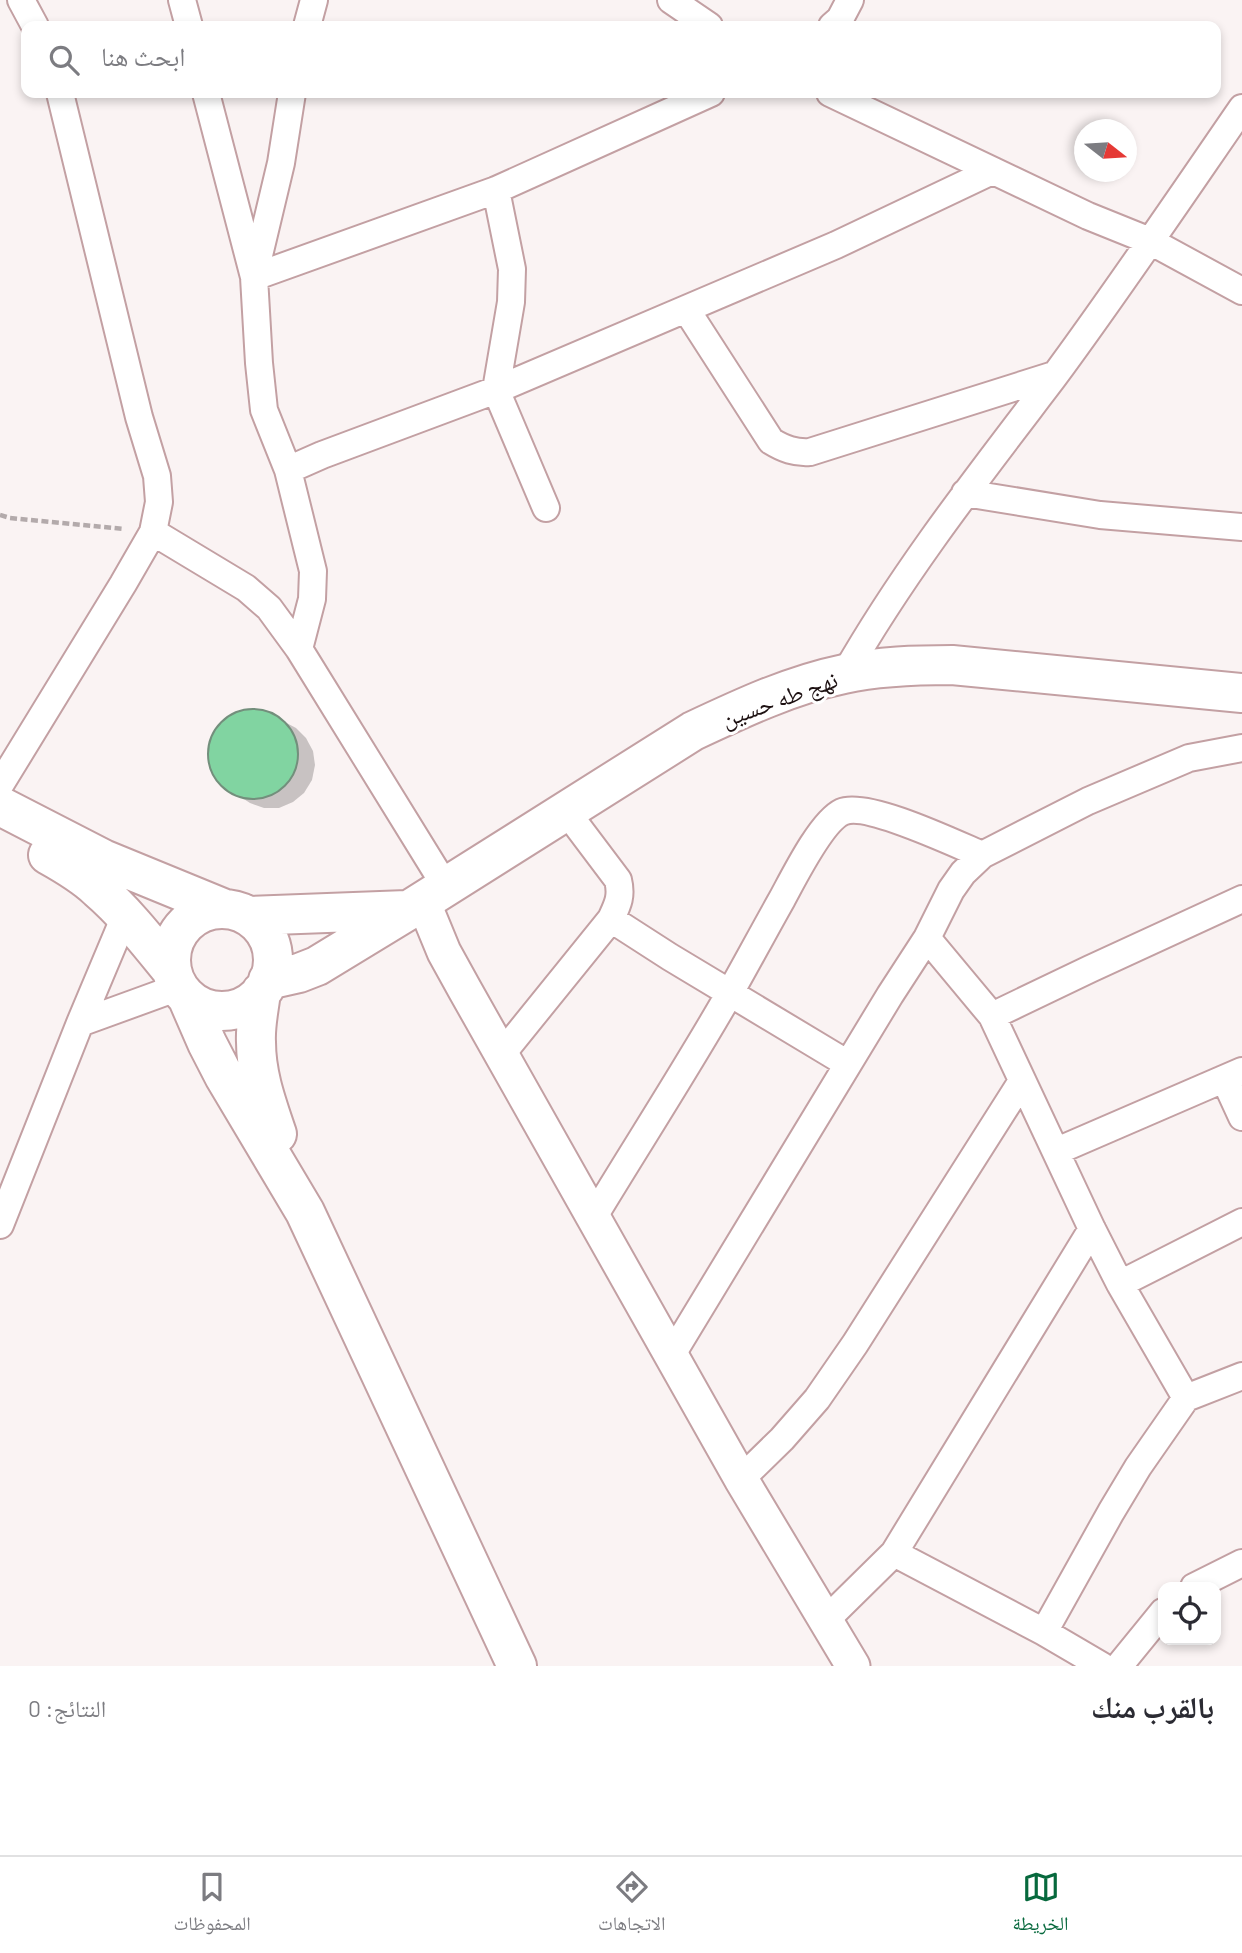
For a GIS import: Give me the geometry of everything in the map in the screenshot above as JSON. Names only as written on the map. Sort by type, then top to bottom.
[{"type":"main road","name":"نهج طه حسين","points":[[265,986],[317,966],[693,731],[789,690],[845,674],[909,665],[952,665],[1242,694]]},
{"type":"main road","points":[[0,806],[103,859],[237,912],[260,926],[268,938],[272,966],[265,986],[256,1039],[259,1079],[305,1212]]},
{"type":"main road","points":[[0,829],[71,868],[98,888],[125,916],[179,985],[201,1006],[217,1011],[233,1009],[248,1003],[265,986]]},
{"type":"main road","points":[[426,900],[237,912],[209,910],[195,916],[183,927],[175,940],[171,955],[179,985],[224,1076],[305,1212],[517,1666]]},
{"type":"street","points":[[21,0],[32,21]]},
{"type":"street","points":[[182,0],[188,21]]},
{"type":"street","points":[[308,21],[314,0]]},
{"type":"street","points":[[671,0],[702,21]]},
{"type":"street","points":[[838,21],[850,0]]},
{"type":"street","points":[[0,785],[124,584],[153,531],[159,502],[157,476],[139,417],[61,98]]},
{"type":"street","points":[[207,98],[254,277],[264,410],[288,470],[313,571],[312,599],[299,649]]},
{"type":"street","points":[[254,277],[281,163],[291,98]]},
{"type":"street","points":[[254,277],[496,190],[700,98]]},
{"type":"street","points":[[840,98],[1088,216],[1150,242],[1242,291]]},
{"type":"street","points":[[845,674],[897,588],[1150,242],[1242,108]]},
{"type":"street","points":[[288,470],[496,390],[836,245],[992,171]]},
{"type":"street","points":[[496,190],[512,269],[511,302],[496,390],[546,508]]},
{"type":"street","points":[[686,309],[771,442],[782,449],[798,453],[810,452],[1054,375]]},
{"type":"street","points":[[965,493],[1100,515],[1242,527]]},
{"type":"street","points":[[153,531],[246,588],[269,608],[299,649],[426,900],[444,951],[741,1479],[853,1666]]},
{"type":"street","points":[[671,1356],[927,938],[951,890],[963,873],[982,855],[1088,801],[1189,758],[1242,748]]},
{"type":"street","points":[[593,1218],[730,993],[823,829],[842,812],[857,810],[921,829],[982,855]]},
{"type":"street","points":[[501,1055],[611,919],[621,892],[618,880],[566,811]]},
{"type":"street","points":[[992,1016],[1242,899]]},
{"type":"street","points":[[0,1225],[125,916]]},
{"type":"street","points":[[611,919],[848,1064]]},
{"type":"street","points":[[927,938],[992,1016],[1092,1230],[1186,1398]]},
{"type":"street","points":[[80,1023],[179,985]]},
{"type":"street","points":[[1056,1151],[1234,1075],[1242,1116]]},
{"type":"street","points":[[741,1479],[782,1439],[817,1399],[1022,1082]]},
{"type":"street","points":[[1120,1284],[1242,1222]]},
{"type":"street","points":[[826,1620],[894,1553],[1092,1230]]},
{"type":"street","points":[[1044,1632],[1111,1512],[1186,1398],[1242,1376]]},
{"type":"street","points":[[894,1553],[1044,1632],[1102,1666]]},
{"type":"street","points":[[1204,1582],[1242,1563]]},
{"type":"street","points":[[1119,1666],[1158,1618]]},
{"type":"path","points":[[0,515],[153,531]]},
{"type":"building","points":[[244,709],[262,709],[278,716],[291,729],[298,745],[298,763],[291,779],[278,792],[262,799],[244,799],[228,792],[215,779],[208,763],[208,745],[215,729],[228,716]]}]
